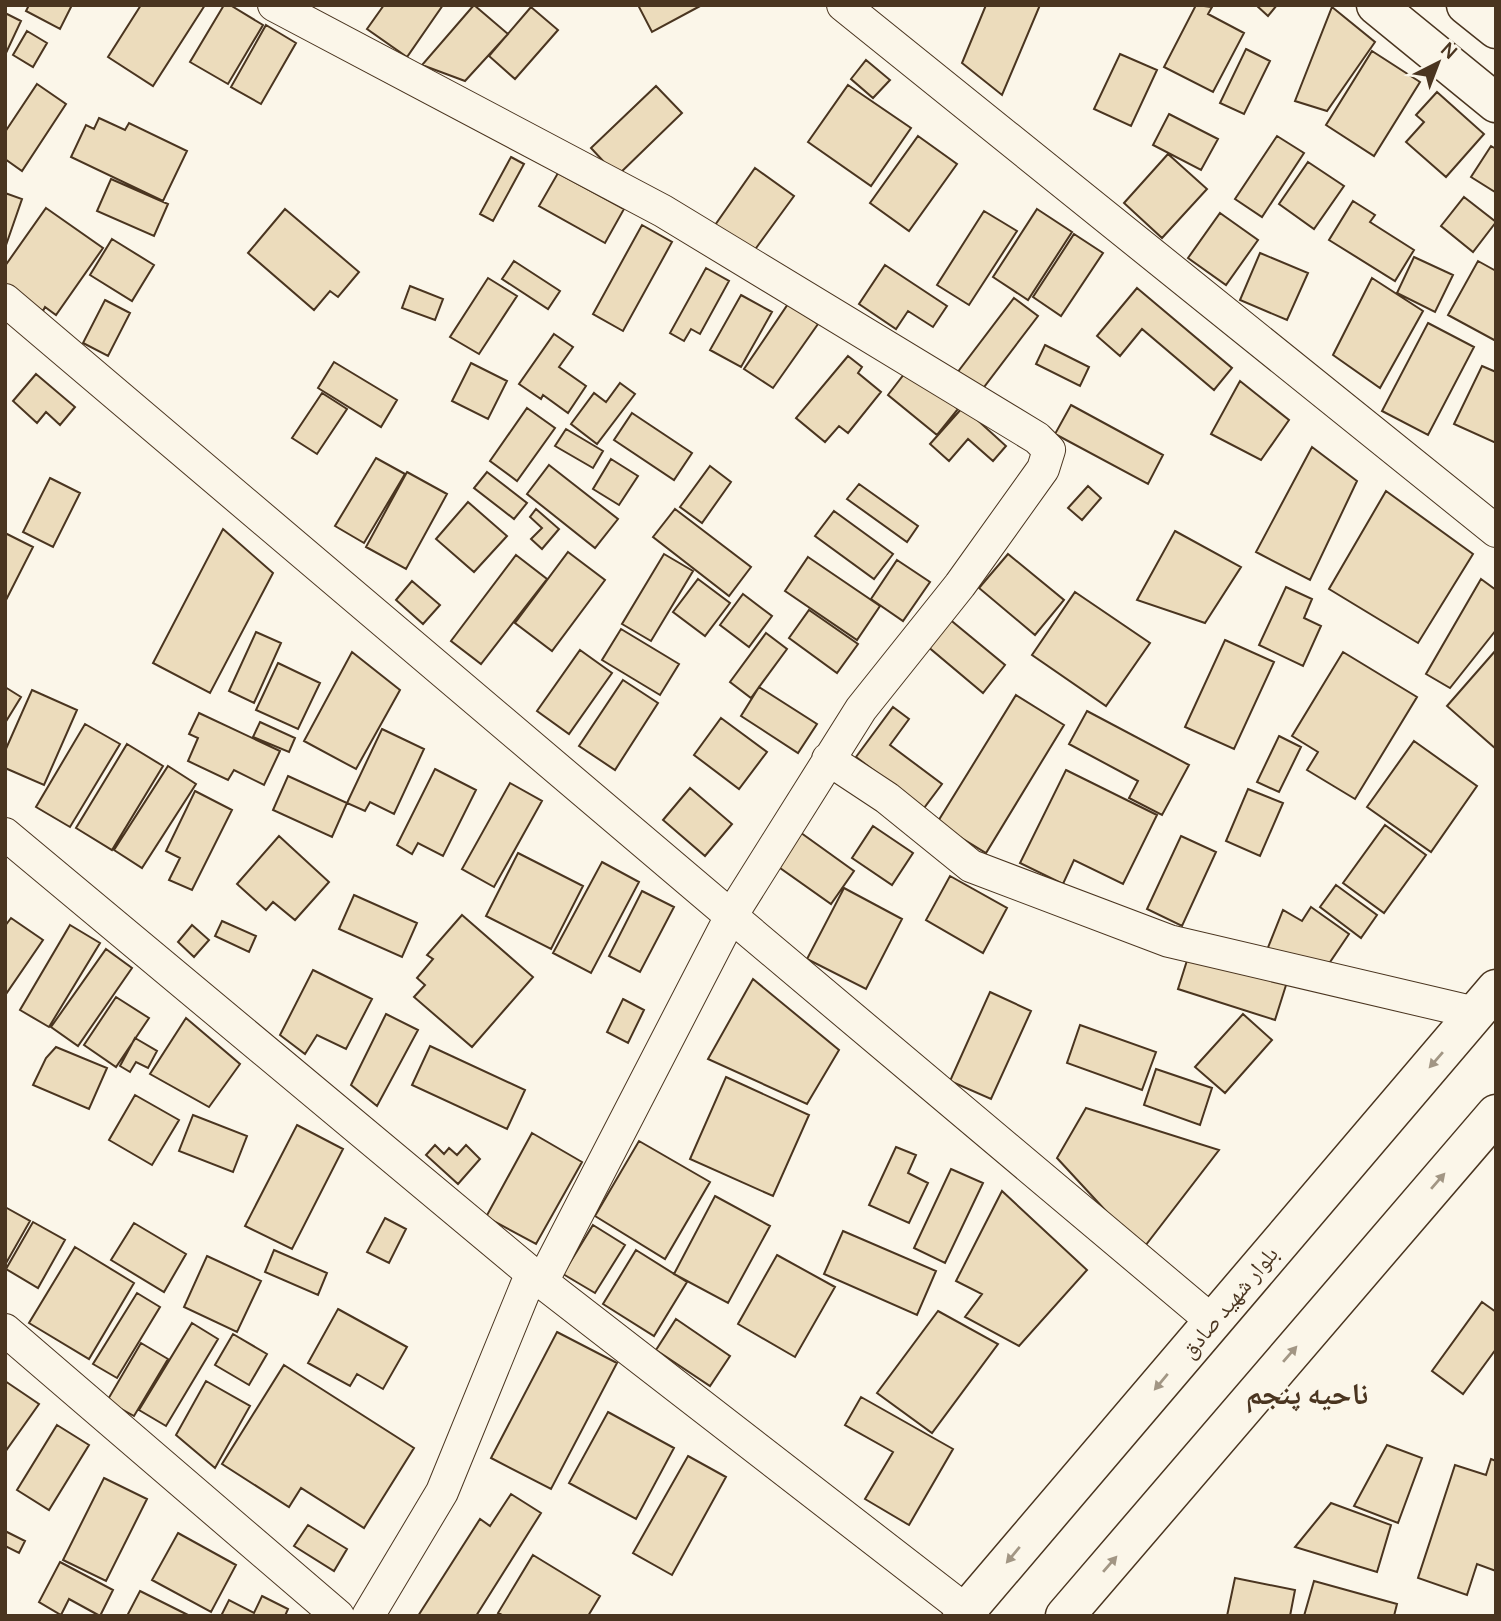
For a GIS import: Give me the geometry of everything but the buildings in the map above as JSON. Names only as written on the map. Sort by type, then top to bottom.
[{"type":"main road","points":[[1376,5],[1496,103]]},
{"type":"main road","points":[[1466,5],[1496,29]]},
{"type":"main road","name":"بلوار شهید صادق","points":[[967,1614],[1212,1321],[1486,1001]]},
{"type":"main road","points":[[1065,1616],[1496,1114]]},
{"type":"street","points":[[274,5],[663,211],[1037,438],[1049,450],[1043,469],[960,586],[861,709],[730,916],[537,1277],[442,1492],[368,1616]]},
{"type":"street","points":[[843,5],[1496,531]]},
{"type":"street","points":[[5,300],[1212,1321]]},
{"type":"street","points":[[828,759],[887,798],[971,866],[1169,942],[1486,1001]]},
{"type":"street","points":[[5,834],[537,1277],[967,1614]]},
{"type":"street","points":[[5,1330],[338,1616]]},
{"type":"district","name":"ناحیه پنجم","points":[[1307,1394]]}]
